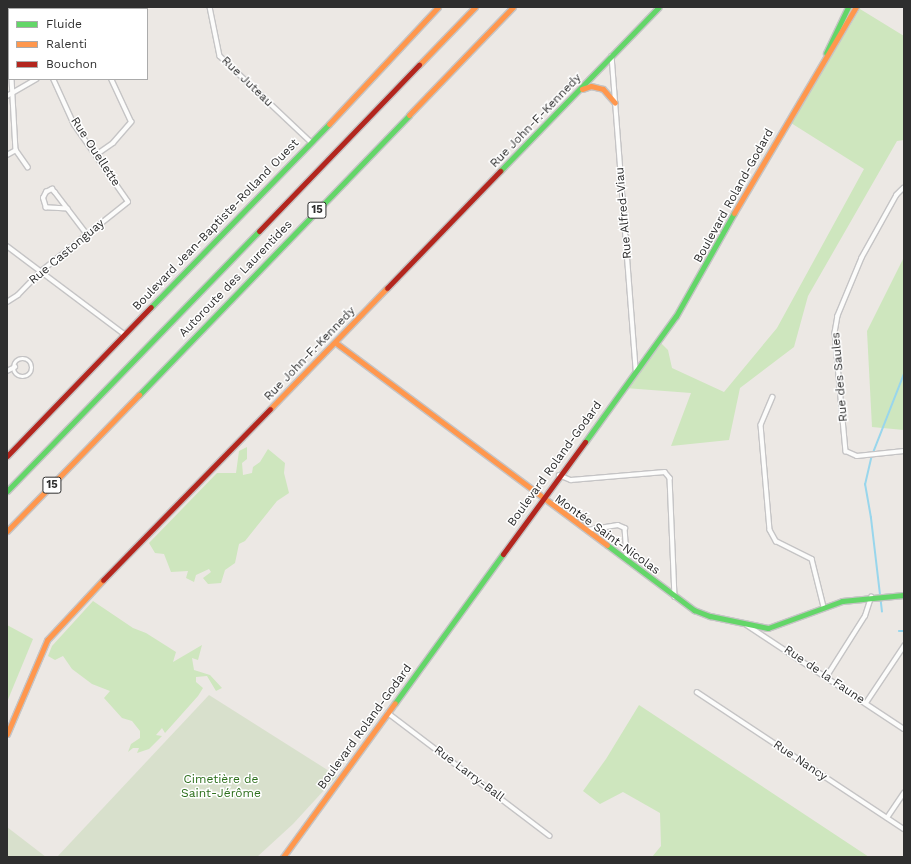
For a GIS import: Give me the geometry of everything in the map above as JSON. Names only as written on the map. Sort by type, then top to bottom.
[{"type":"main road","name":"Boulevard Jean-Baptiste-Rolland Ouest","points":[[7,456],[311,142],[438,7]]},
{"type":"main road","name":"Autoroute des Laurentides","points":[[7,491],[474,7]]},
{"type":"main road","name":"Autoroute des Laurentides","points":[[7,532],[514,7]]},
{"type":"main road","name":"Rue John-F.-Kennedy","points":[[7,734],[48,640],[60,625],[336,343],[659,7]]},
{"type":"main road","name":"Boulevard Roland-Godard","points":[[819,68],[848,7]]},
{"type":"main road","name":"Boulevard Roland-Godard","points":[[283,857],[690,295],[819,68],[856,7]]},
{"type":"main road","points":[[580,90],[597,87],[608,93],[615,103]]},
{"type":"main road","name":"Montée Saint-Nicolas","points":[[336,343],[542,499],[586,530],[675,598],[694,610],[710,616],[768,628],[824,607],[871,597],[904,596]]},
{"type":"street","name":"Rue Juteau","points":[[210,7],[220,56],[311,142]]},
{"type":"street","name":"Rue Alfred-Viau","points":[[612,56],[636,369]]},
{"type":"street","points":[[12,80],[16,150],[28,167]]},
{"type":"street","points":[[7,96],[35,80]]},
{"type":"street","name":"Rue Ouellette","points":[[53,80],[74,125],[128,202]]},
{"type":"street","points":[[96,155],[113,143],[131,122],[111,80]]},
{"type":"street","points":[[7,155],[16,150]]},
{"type":"street","name":"Rue des Saules","points":[[904,188],[897,194],[862,258],[838,316],[834,333],[846,451],[857,456],[904,451]]},
{"type":"street","points":[[68,209],[46,208],[43,203],[46,192],[52,190],[55,192],[68,209],[87,234]]},
{"type":"street","name":"Rue Castonguay","points":[[7,302],[18,295],[40,272],[128,202]]},
{"type":"street","points":[[7,246],[124,334]]},
{"type":"street","points":[[7,371],[15,367],[19,360],[24,359],[31,364],[32,369],[29,374],[21,376],[15,367]]},
{"type":"street","points":[[772,397],[761,425],[770,530],[776,541],[812,559],[824,607]]},
{"type":"street","points":[[559,475],[571,480],[665,472],[670,478],[675,598]]},
{"type":"street","points":[[586,530],[618,524],[625,528],[627,561]]},
{"type":"street","points":[[827,676],[865,616],[871,597]]},
{"type":"street","name":"Rue de la Faune","points":[[744,623],[827,676],[904,729]]},
{"type":"street","points":[[866,703],[904,646]]},
{"type":"street","name":"Rue Nancy","points":[[697,692],[904,829]]},
{"type":"street","name":"Rue Larry-Ball","points":[[388,712],[550,836]]},
{"type":"street","points":[[887,818],[904,793]]},
{"type":"green space","points":[[860,9],[904,36],[904,140],[897,141],[808,296],[794,347],[740,388],[729,440],[671,446],[691,393],[625,388],[659,341],[668,350],[672,368],[724,392],[777,328],[864,169],[791,123]]},
{"type":"green space","points":[[904,257],[904,430],[872,427],[867,331]]},
{"type":"green space","points":[[247,447],[247,459],[242,463],[243,475],[252,473],[253,467],[260,462],[268,449],[285,463],[284,473],[289,493],[277,501],[245,541],[239,544],[235,563],[225,570],[221,583],[208,584],[203,578],[211,572],[209,569],[196,575],[194,582],[186,578],[188,571],[171,572],[164,554],[155,553],[149,543],[217,473],[236,473],[239,451]]},
{"type":"green space","points":[[93,601],[133,628],[146,633],[176,652],[173,662],[202,645],[198,660],[192,658],[194,670],[210,675],[222,688],[216,691],[207,676],[196,677],[196,682],[203,688],[198,696],[165,733],[162,728],[156,735],[162,736],[149,749],[137,753],[139,748],[133,748],[128,752],[131,744],[140,738],[140,731],[132,721],[122,718],[104,698],[110,691],[92,684],[72,669],[63,656],[55,660],[48,656],[52,646]]},
{"type":"green space","points":[[7,625],[33,639],[7,702]]},
{"type":"green space","name":"Cimetière de Saint-Jérôme","points":[[209,695],[337,776],[293,824],[257,857],[57,857]]},
{"type":"green space","points":[[639,705],[869,857],[652,857],[661,846],[660,813],[623,792],[600,804],[583,791],[606,759]]},
{"type":"green space","points":[[7,827],[46,857],[7,857]]},
{"type":"waterway","points":[[882,612],[871,518],[865,485],[871,458],[904,374]]},
{"type":"waterway","points":[[899,631],[904,631]]},
{"type":"traffic: fast","points":[[500,171],[659,7]]},
{"type":"traffic: fast","points":[[826,53],[848,7]]},
{"type":"traffic: fast","points":[[139,395],[409,115]]},
{"type":"traffic: fast","points":[[151,307],[329,124]]},
{"type":"traffic: fast","points":[[585,442],[676,316],[734,213]]},
{"type":"traffic: fast","points":[[7,491],[259,231]]},
{"type":"traffic: fast","points":[[607,545],[694,610],[710,616],[768,628],[842,601],[904,595]]},
{"type":"traffic: fast","points":[[395,703],[503,554]]},
{"type":"traffic: slow","points":[[329,124],[438,7]]},
{"type":"traffic: slow","points":[[419,65],[475,7]]},
{"type":"traffic: slow","points":[[409,115],[513,7]]},
{"type":"traffic: slow","points":[[734,213],[856,7]]},
{"type":"traffic: slow","points":[[582,89],[591,86],[603,89],[615,103]]},
{"type":"traffic: slow","points":[[270,409],[387,288]]},
{"type":"traffic: slow","points":[[336,343],[607,545]]},
{"type":"traffic: slow","points":[[7,531],[139,395]]},
{"type":"traffic: slow","points":[[7,734],[47,640],[103,580]]},
{"type":"traffic: slow","points":[[283,857],[395,703]]},
{"type":"traffic: jam","points":[[259,231],[419,65]]},
{"type":"traffic: jam","points":[[387,288],[500,171]]},
{"type":"traffic: jam","points":[[7,456],[151,307]]},
{"type":"traffic: jam","points":[[103,580],[270,409]]},
{"type":"traffic: jam","points":[[503,554],[585,442]]}]
